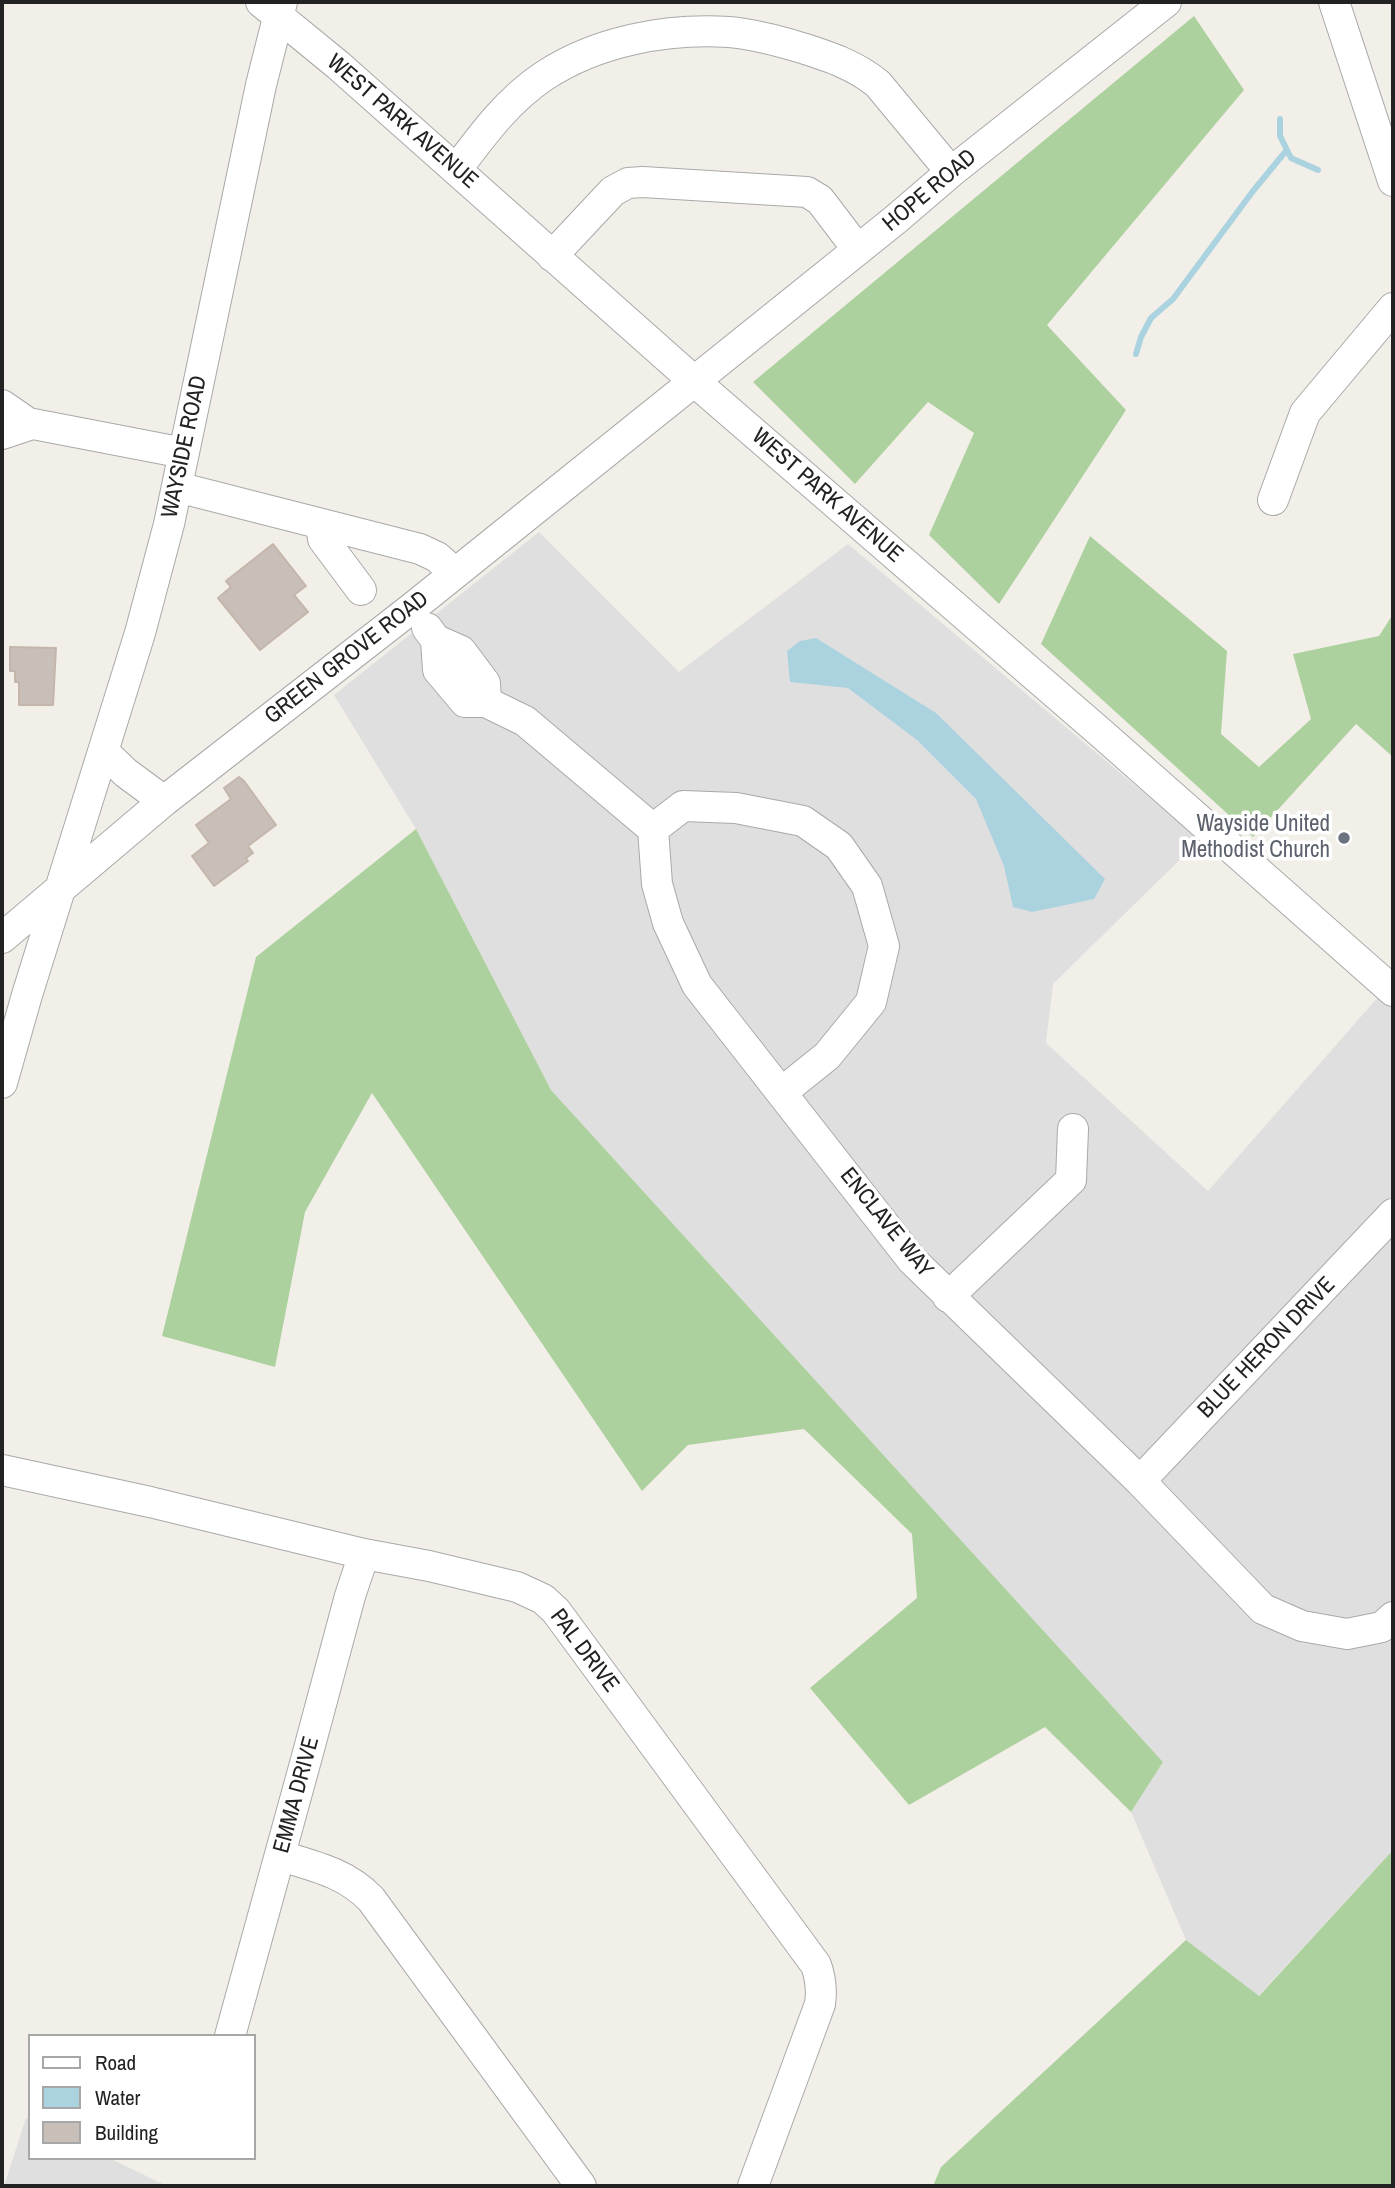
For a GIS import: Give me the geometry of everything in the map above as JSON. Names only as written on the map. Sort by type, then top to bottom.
[{"type":"street","name":"HOPE ROAD","points":[[695,381],[950,172],[1166,2]]},
{"type":"street","points":[[1334,2],[1393,181]]},
{"type":"street","name":"WEST PARK AVENUE","points":[[274,7],[552,256],[1091,724],[1393,991]]},
{"type":"street","name":"WAYSIDE ROAD","points":[[2,1083],[12,1006],[61,887],[140,633],[177,486],[261,85],[274,7]]},
{"type":"street","points":[[457,169],[493,121],[508,106],[533,83],[562,65],[605,47],[632,40],[699,32],[730,32],[779,41],[826,55],[865,73],[878,84],[950,172]]},
{"type":"street","points":[[552,256],[613,191],[628,183],[643,182],[807,192],[820,200],[858,250]]},
{"type":"street","points":[[1273,500],[1305,413],[1393,308]]},
{"type":"street","name":"GREEN GROVE ROAD","points":[[2,938],[164,801],[412,608],[695,381]]},
{"type":"street","points":[[2,405],[32,424],[184,453]]},
{"type":"street","points":[[2,435],[32,424]]},
{"type":"street","points":[[177,486],[420,549],[437,557],[454,573]]},
{"type":"street","points":[[321,525],[323,539],[361,590]]},
{"type":"street","points":[[412,608],[436,640],[438,670],[465,702],[486,702],[525,721],[653,829],[683,806],[736,808],[803,821],[839,846],[867,886],[884,946],[871,1002],[827,1056],[782,1092]]},
{"type":"street","points":[[104,752],[126,773],[164,801]]},
{"type":"street","name":"ENCLAVE WAY","points":[[653,829],[657,884],[668,923],[697,985],[912,1260],[1140,1481],[1264,1609],[1302,1626],[1347,1634],[1382,1627],[1393,1617]]},
{"type":"street","points":[[948,1297],[1071,1180],[1073,1129]]},
{"type":"street","name":"BLUE HERON DRIVE","points":[[1140,1481],[1388,1230]]},
{"type":"street","name":"PAL DRIVE","points":[[2,1470],[517,1587],[532,1592],[556,1611],[816,1965],[822,1988],[820,2004],[753,2186]]},
{"type":"street","name":"EMMA DRIVE","points":[[231,2034],[350,1596],[364,1554]]},
{"type":"street","points":[[281,1856],[345,1878],[371,1899],[581,2186]]},
{"type":"shaded area","points":[[539,532],[679,672],[848,544],[1200,840],[1053,984],[1046,1043],[1208,1191],[1379,996],[1393,1009],[1393,1850],[1258,1996],[1186,1940],[1131,1812],[1163,1762],[551,1090],[416,829],[334,695]]},
{"type":"shaded area","points":[[26,2118],[28,2160],[113,2160],[167,2186],[4,2186]]},
{"type":"green space","points":[[1194,16],[1244,90],[1047,325],[1126,410],[999,604],[929,535],[974,433],[928,402],[855,484],[753,382]]},
{"type":"green space","points":[[1090,536],[1227,651],[1221,734],[1259,767],[1311,719],[1293,654],[1379,636],[1393,614],[1393,757],[1356,724],[1253,837],[1041,644]]},
{"type":"green space","points":[[416,829],[551,1090],[1163,1762],[1131,1812],[1045,1727],[909,1805],[810,1688],[917,1598],[912,1534],[804,1429],[688,1445],[642,1491],[372,1093],[305,1212],[275,1367],[162,1336],[256,957]]},
{"type":"green space","points":[[1393,1850],[1393,2186],[933,2186],[941,2167],[1186,1940],[1259,1996]]},
{"type":"water","points":[[816,638],[936,713],[1105,879],[1094,899],[1032,912],[1013,907],[1004,866],[976,799],[917,740],[848,688],[790,682],[787,651],[800,641]]},
{"type":"building","points":[[273,544],[306,586],[294,595],[308,612],[260,650],[218,598],[231,587],[226,581]]},
{"type":"building","points":[[10,647],[56,648],[53,705],[19,705],[19,682],[15,682],[15,671],[10,671]]},
{"type":"building","points":[[239,777],[276,825],[248,846],[253,853],[246,858],[248,861],[214,886],[192,856],[209,843],[196,825],[231,799],[224,788]]},
{"type":"waterway","points":[[1280,119],[1280,136],[1291,158],[1318,170]]},
{"type":"waterway","points":[[1136,354],[1151,318],[1173,299],[1286,151]]},
{"type":"place","name":"Wayside United Methodist Church","points":[[1344,838]]}]
